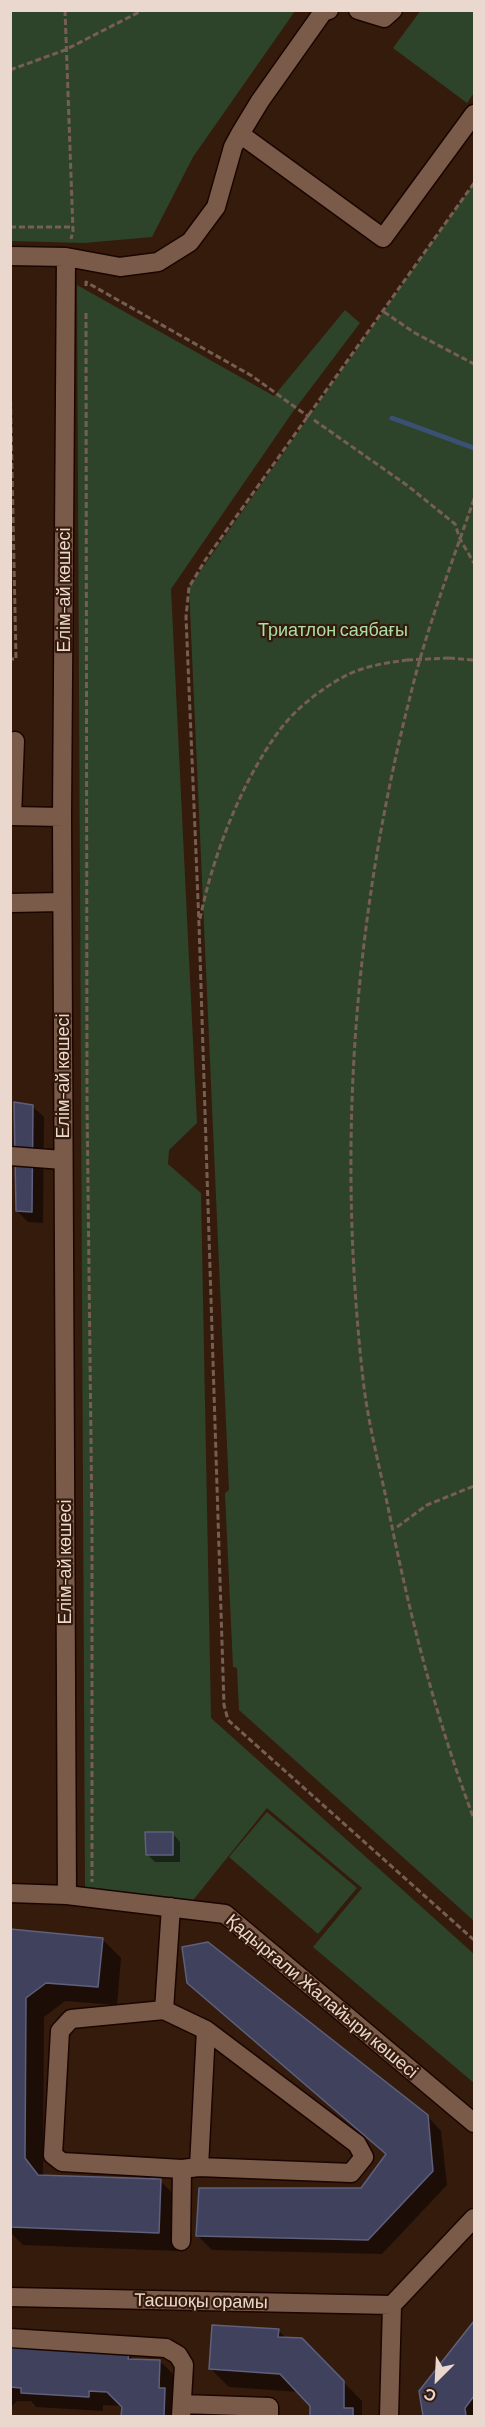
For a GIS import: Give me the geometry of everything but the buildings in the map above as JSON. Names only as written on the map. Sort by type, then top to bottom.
[{"type":"street","points":[[10,256],[66,257],[120,267],[158,262],[190,242],[216,207],[233,147],[240,134],[323,12],[328,10]]},
{"type":"street","points":[[358,10],[384,18],[393,10]]},
{"type":"street","points":[[240,134],[383,238],[474,114]]},
{"type":"street","name":"Елім-ай көшесі","points":[[66,257],[62,902],[67,1894]]},
{"type":"street","points":[[15,741],[12,816],[62,816]]},
{"type":"street","points":[[10,903],[62,902]]},
{"type":"street","points":[[10,1156],[63,1160]]},
{"type":"street","name":"Қадырғали Жалайыри көшесі","points":[[10,1893],[67,1894],[225,1914],[474,2123]]},
{"type":"street","points":[[164,2010],[171,1907]]},
{"type":"street","points":[[164,2010],[206,2030],[357,2144],[364,2157],[351,2173],[62,2162],[53,2155],[60,2031],[71,2019],[164,2010]]},
{"type":"street","points":[[181,2241],[206,2030]]},
{"type":"street","points":[[389,2416],[392,2305],[474,2218]]},
{"type":"street","name":"Тасшоқы орамы","points":[[10,2297],[392,2305]]},
{"type":"street","points":[[10,2338],[166,2348],[178,2355],[184,2365],[182,2410],[269,2407],[269,2416]]},
{"type":"path","points":[[65,10],[73,227],[66,257]]},
{"type":"path","points":[[10,70],[65,50],[143,10]]},
{"type":"path","points":[[474,183],[207,559],[189,587],[186,617],[199,924],[219,1617],[224,1705],[228,1720],[474,1940]]},
{"type":"path","points":[[10,227],[73,227]]},
{"type":"path","points":[[86,294],[86,282],[252,375],[309,417]]},
{"type":"path","points":[[86,306],[87,1101],[92,1526],[92,1883]]},
{"type":"path","points":[[384,312],[415,333],[474,364]]},
{"type":"path","points":[[10,373],[16,659],[10,659]]},
{"type":"path","points":[[314,420],[408,486],[455,524],[460,539],[474,563]]},
{"type":"path","points":[[474,500],[411,689],[370,887],[353,1045],[350,1141],[354,1275],[363,1382],[373,1444],[420,1651],[439,1717],[474,1819]]},
{"type":"path","points":[[199,924],[206,888],[224,836],[256,770],[280,730],[313,698],[346,675],[376,664],[449,658],[474,660]]},
{"type":"path","points":[[397,1527],[427,1506],[474,1486]]},
{"type":"green space","points":[[11,10],[295,11],[193,157],[152,237],[84,243],[11,241]]},
{"type":"green space","points":[[421,10],[474,11],[474,93],[467,103],[393,48]]},
{"type":"green space","name":"Триатлон саябағы","points":[[474,183],[474,1921],[239,1710],[237,1668],[233,1667],[225,1493],[229,1490],[189,587]]},
{"type":"green space","points":[[77,285],[274,396],[345,310],[360,323],[292,413],[171,589],[197,1123],[169,1150],[168,1164],[201,1193],[211,1718],[474,1954],[474,2083],[313,1947],[362,1888],[267,1808],[190,1904],[85,1889]]},
{"type":"green space","points":[[267,1812],[357,1888],[318,1934],[229,1857]]},
{"type":"waterway","points":[[392,418],[474,448]]}]
